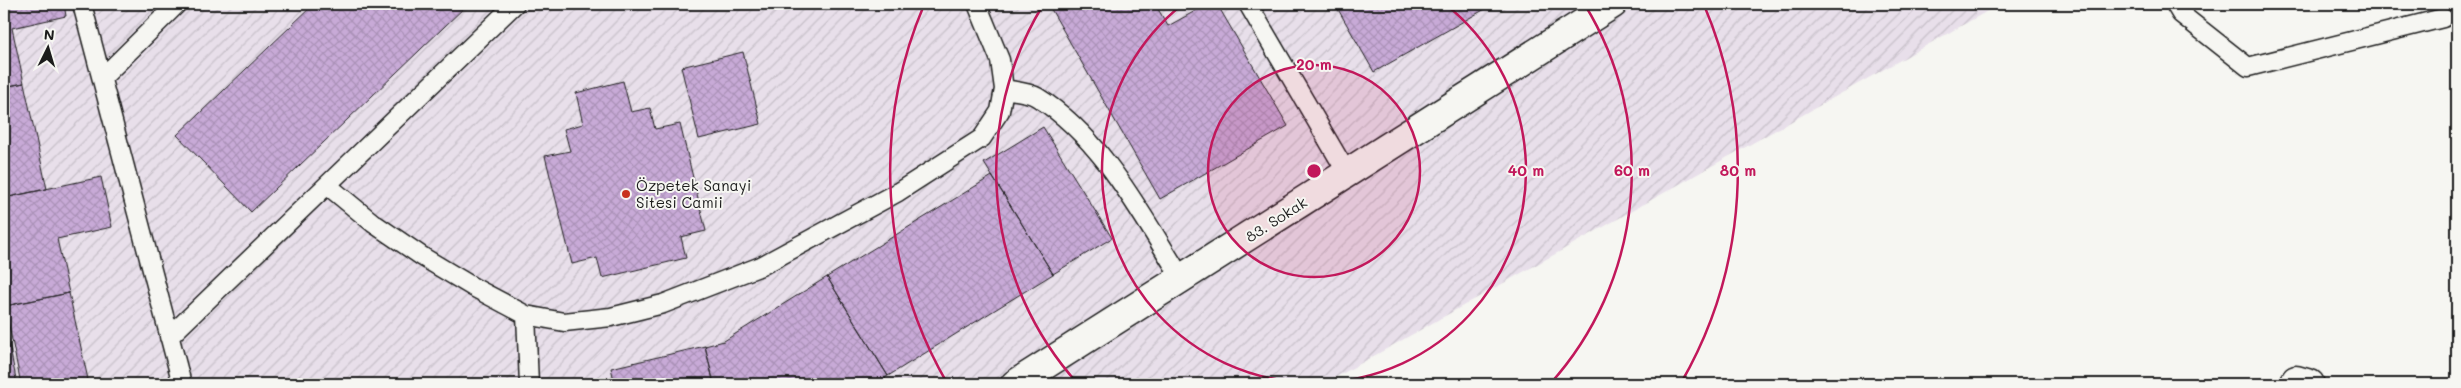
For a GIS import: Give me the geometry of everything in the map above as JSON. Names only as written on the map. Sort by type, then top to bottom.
[{"type":"street","name":"83. Sokak","points":[[1014,384],[1613,4]]},
{"type":"lane","points":[[82,4],[182,384]]},
{"type":"lane","points":[[102,78],[178,4]]},
{"type":"lane","points":[[169,337],[515,4]]},
{"type":"lane","points":[[327,185],[373,223],[423,257],[473,288],[526,314],[564,322],[611,317],[663,304],[761,266],[898,192],[982,138],[1000,111],[1004,89],[1000,60],[977,4]]},
{"type":"lane","points":[[1248,4],[1348,173]]},
{"type":"lane","points":[[2175,4],[2181,14],[2248,67],[2442,18]]},
{"type":"lane","points":[[1004,89],[1036,96],[1090,144],[1112,169],[1182,279]]},
{"type":"lane","points":[[526,314],[529,384]]},
{"type":"shaded area","points":[[4,4],[2000,4],[1324,384],[4,384]]},
{"type":"building","points":[[4,4],[64,4],[66,16],[12,28],[24,83],[4,87]]},
{"type":"building","points":[[314,4],[468,4],[251,212],[177,135]]},
{"type":"building","points":[[1048,4],[1155,4],[1168,26],[1208,4],[1217,4],[1288,126],[1160,199]]},
{"type":"building","points":[[1335,4],[1494,4],[1374,72]]},
{"type":"building","points":[[743,52],[761,124],[699,139],[681,67]]},
{"type":"building","name":"Özpetek Sanayi Sitesi Camii","points":[[623,81],[631,112],[650,108],[655,129],[680,124],[706,231],[681,237],[686,258],[602,278],[597,258],[572,264],[545,156],[570,151],[564,129],[583,124],[576,93]]},
{"type":"building","points":[[24,83],[47,189],[4,198],[4,87]]},
{"type":"building","points":[[1043,127],[1112,238],[1053,274],[984,163]]},
{"type":"building","points":[[992,176],[1053,274],[888,376],[827,277]]},
{"type":"building","points":[[101,177],[112,227],[57,239],[69,293],[5,306],[4,198]]},
{"type":"building","points":[[827,277],[888,376],[874,384],[714,384],[705,346],[724,341]]},
{"type":"building","points":[[69,293],[89,384],[21,384],[5,306]]},
{"type":"building","points":[[4,318],[17,384],[4,384]]},
{"type":"building","points":[[705,346],[714,384],[615,384],[611,368]]},
{"type":"place","name":"Özpetek Sanayi Sitesi Camii","points":[[626,194]]}]
